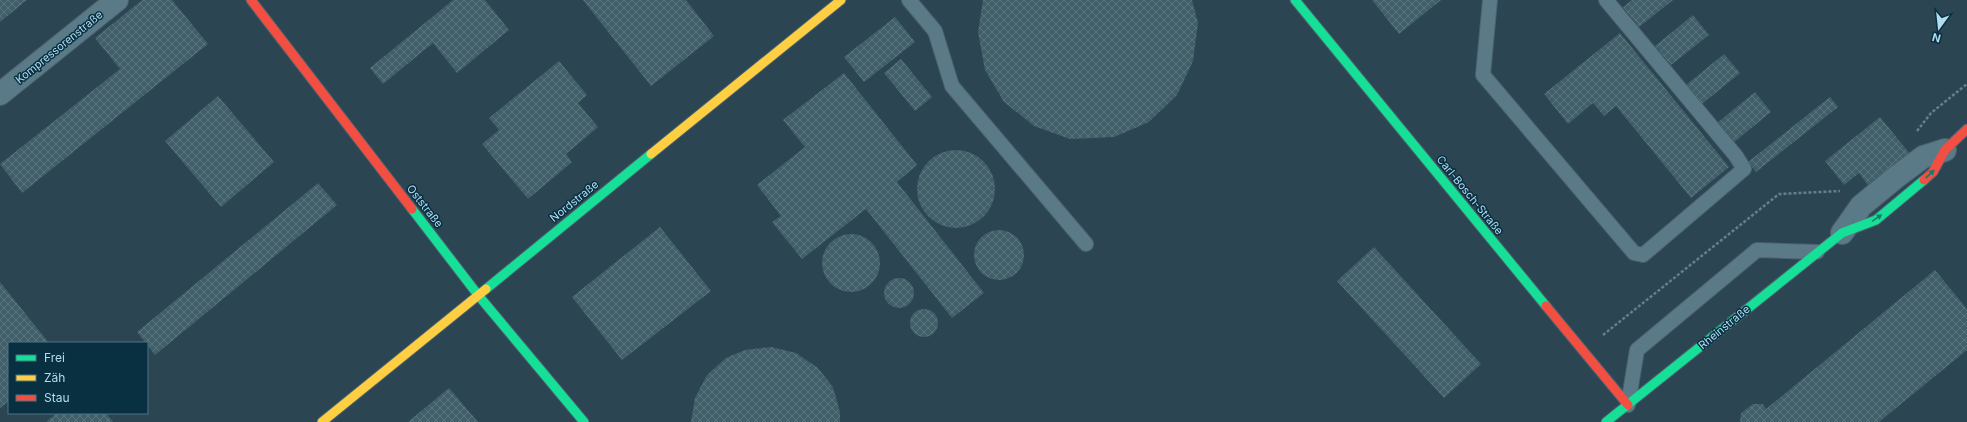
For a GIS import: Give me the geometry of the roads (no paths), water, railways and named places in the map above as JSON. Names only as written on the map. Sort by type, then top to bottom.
[{"type":"street","name":"Kompressorenstraße","points":[[0,94],[117,0]]},
{"type":"street","name":"Oststraße","points":[[251,0],[478,295],[584,422]]},
{"type":"street","name":"Nordstraße","points":[[322,422],[842,0]]},
{"type":"street","name":"Carl-Bosch-Straße","points":[[1295,0],[1586,355],[1628,404]]},
{"type":"street","points":[[1945,150],[1967,129]]},
{"type":"street","name":"Rheinstraße","points":[[1606,422],[1842,233],[1861,206],[1901,186],[1923,157],[1945,150]]},
{"type":"lane","points":[[909,0],[935,31],[952,86],[1086,244]]},
{"type":"lane","points":[[1490,0],[1483,75],[1634,253],[1644,255],[1744,169],[1736,156],[1606,0]]},
{"type":"lane","points":[[1628,404],[1637,350],[1758,250],[1817,252]]}]
